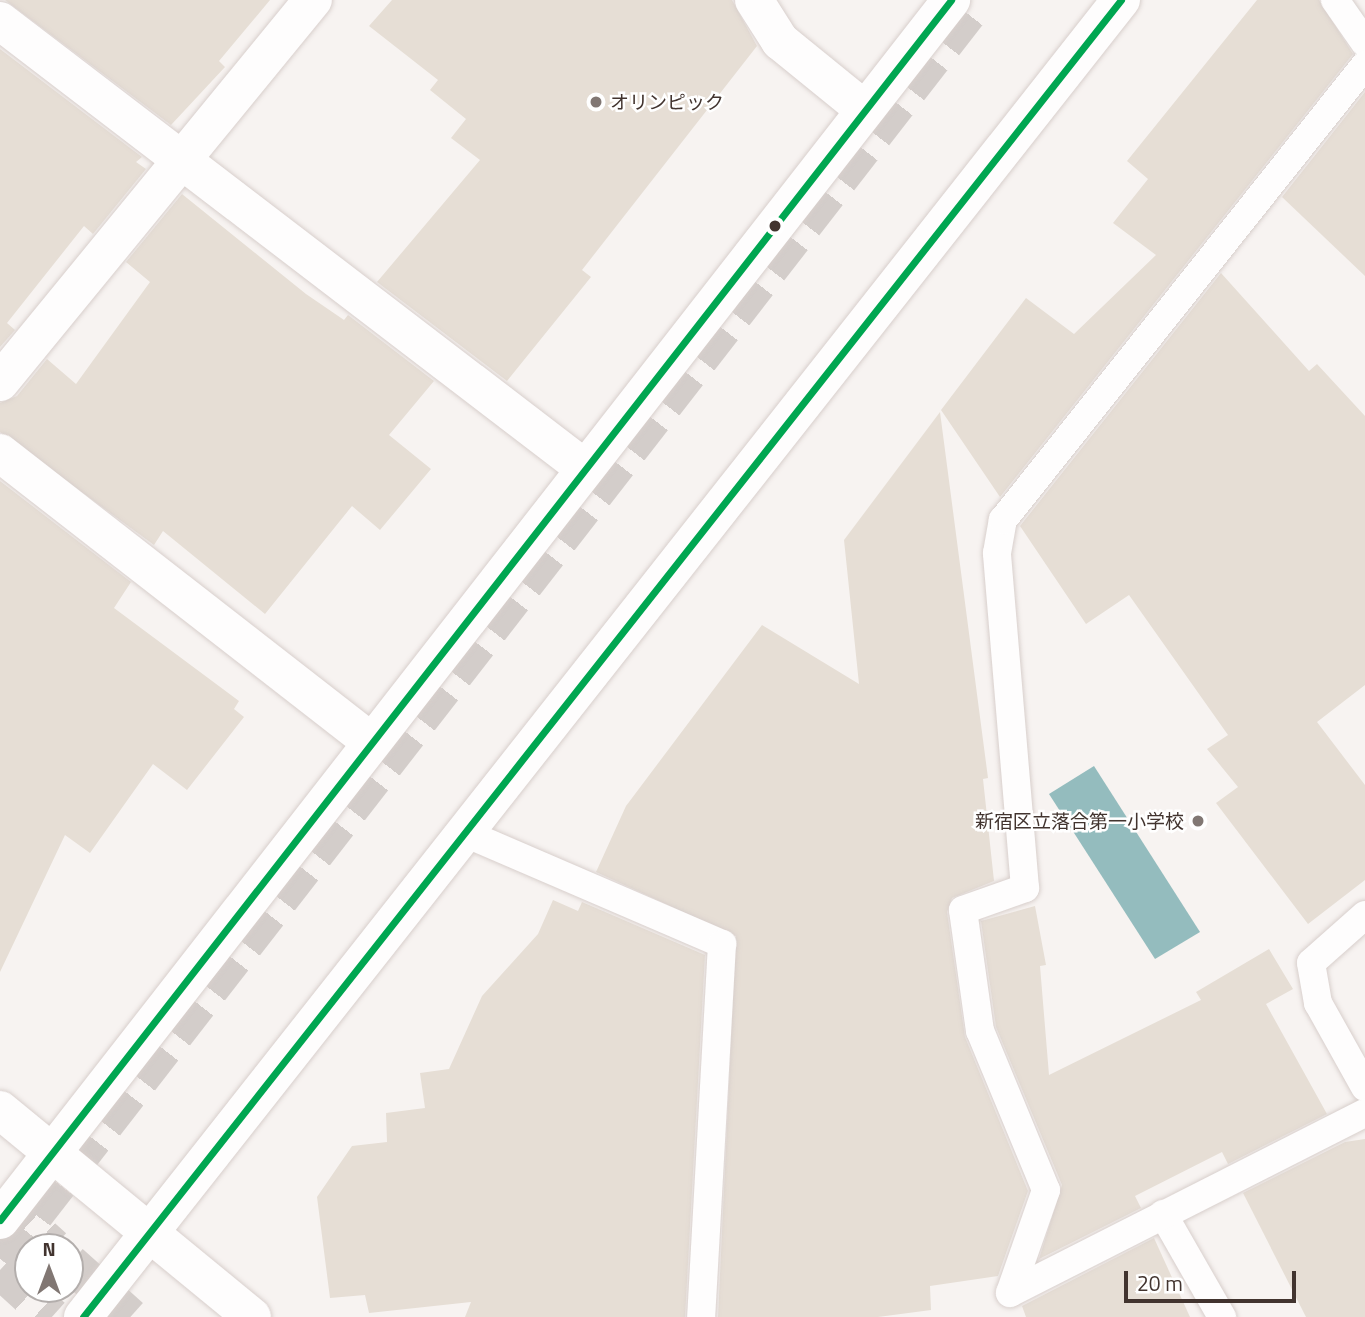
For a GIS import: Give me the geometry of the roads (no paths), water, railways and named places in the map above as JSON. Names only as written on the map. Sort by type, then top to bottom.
[{"type":"main road","points":[[0,382],[178,161],[313,0]]},
{"type":"main road","points":[[754,0],[780,41],[865,110]]},
{"type":"main road","points":[[0,1220],[583,467],[951,0]]},
{"type":"main road","points":[[83,1317],[153,1233],[1121,0]]},
{"type":"main road","points":[[0,21],[178,161],[583,467]]},
{"type":"main road","points":[[0,453],[370,741]]},
{"type":"main road","points":[[0,1110],[252,1317]]},
{"type":"lane","points":[[1335,0],[1365,43]]},
{"type":"lane","points":[[1365,65],[1003,520],[997,554],[1025,888],[963,910],[980,1031],[1046,1190],[1010,1293],[1365,1113]]},
{"type":"lane","points":[[467,834],[722,944],[702,1317]]},
{"type":"lane","points":[[1365,915],[1318,950],[1311,983],[1365,1087]]},
{"type":"lane","points":[[1163,1214],[1222,1317]]},
{"type":"water","points":[[1094,766],[1200,932],[1155,959],[1049,794]]},
{"type":"tunnel","points":[[0,1259],[978,0]]},
{"type":"tunnel","points":[[0,1199],[38,1233]]},
{"type":"tunnel","points":[[0,1270],[52,1317]]},
{"type":"tunnel","points":[[84,1276],[130,1317]]},
{"type":"place","name":"オリンピック","points":[[596,102]]},
{"type":"place","name":"新宿区立落合第一小学校","points":[[1198,821]]}]
